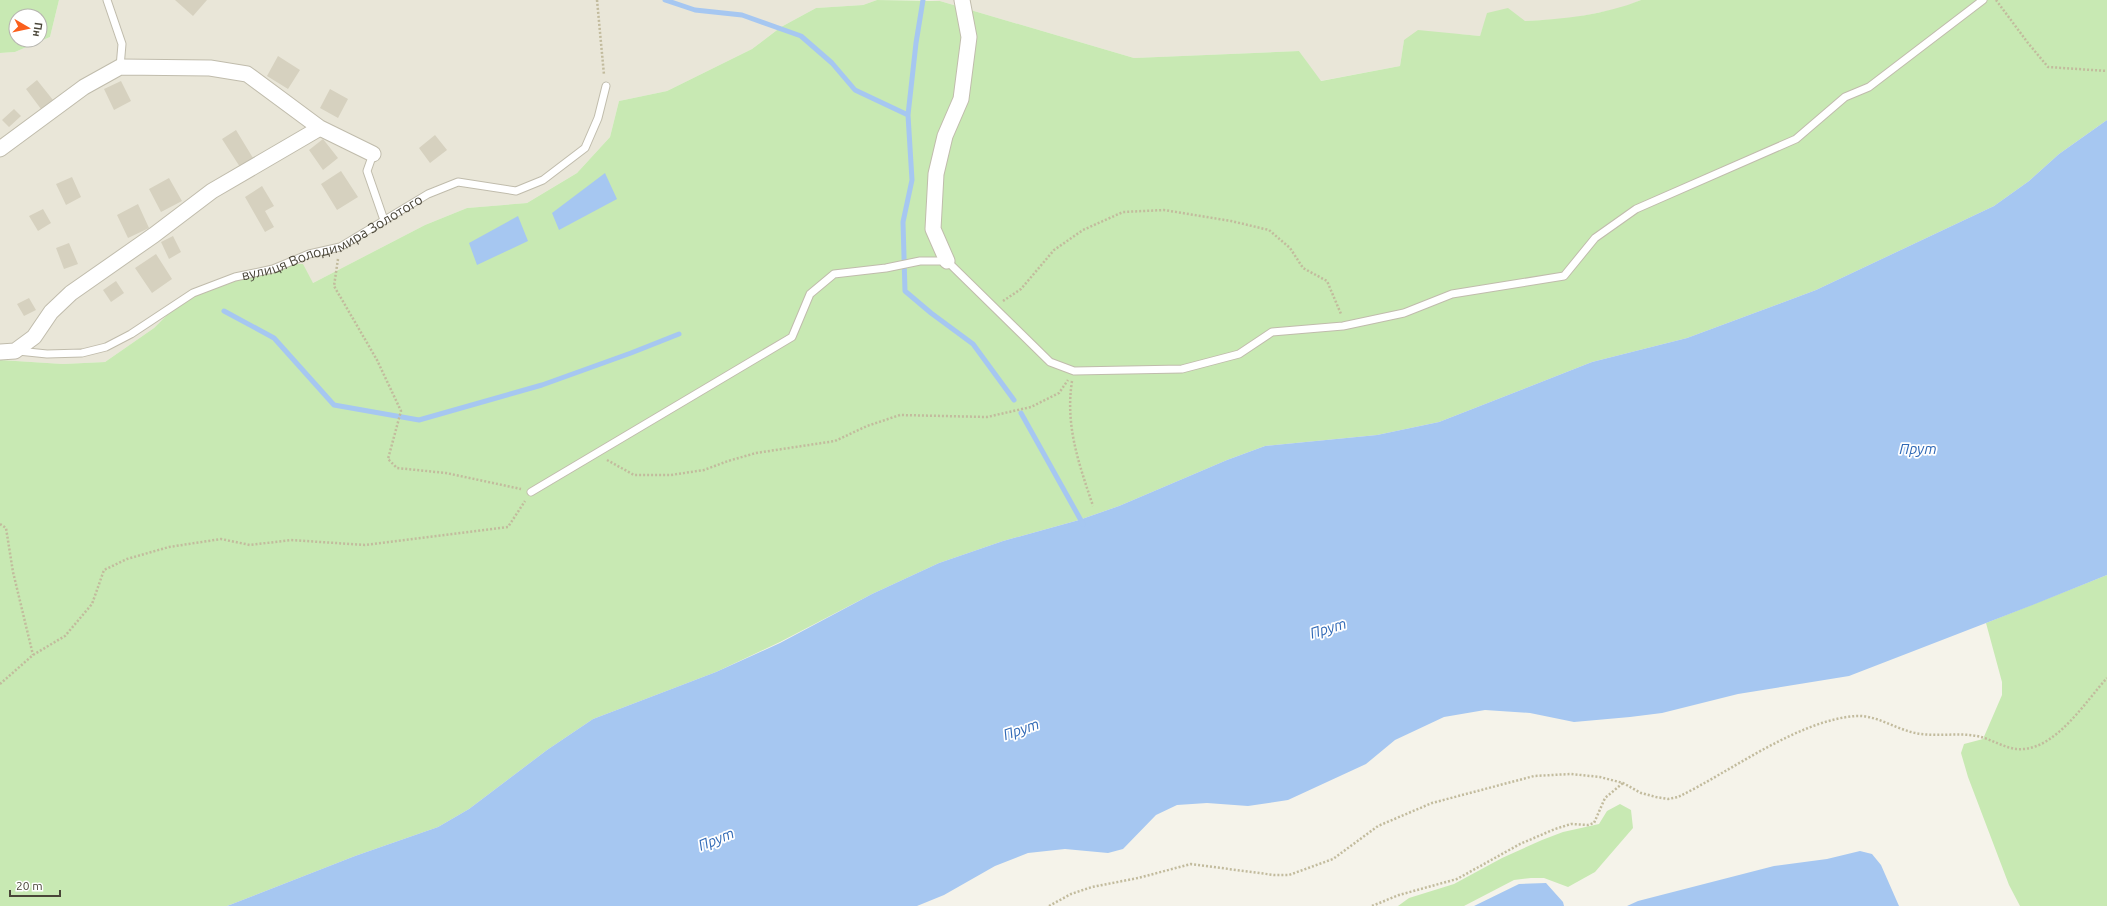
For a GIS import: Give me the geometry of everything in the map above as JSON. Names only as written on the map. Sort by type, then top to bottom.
[{"type":"street","points":[[947,261],[933,229],[936,174],[945,136],[961,99],[969,37],[962,0]]},
{"type":"street","points":[[0,149],[84,88],[120,67],[210,68],[248,74],[320,128],[373,154]]},
{"type":"street","points":[[16,351],[34,337],[51,312],[71,293],[154,235],[212,191],[320,128]]},
{"type":"street","name":"вулиця Володимира Золотого","points":[[0,352],[16,351]]},
{"type":"lane","points":[[107,0],[122,44],[120,67]]},
{"type":"lane","points":[[531,492],[792,337],[810,294],[834,274],[886,268],[920,261],[947,261],[1050,362],[1074,371],[1182,369],[1239,354],[1272,332],[1343,326],[1404,313],[1452,294],[1564,276],[1595,238],[1636,209],[1796,139],[1845,97],[1869,88],[1983,0]]},
{"type":"lane","name":"вулиця Володимира Золотого","points":[[16,351],[47,354],[82,353],[106,347],[131,334],[192,293],[234,278],[273,269],[309,254],[340,247],[428,194],[458,182],[516,191],[543,180],[585,148],[598,118],[606,86]]},
{"type":"lane","points":[[373,154],[367,171],[384,220]]},
{"type":"path","points":[[597,0],[606,86]]},
{"type":"path","points":[[1996,0],[2048,67],[2107,72]]},
{"type":"path","points":[[994,307],[1021,289],[1054,250],[1083,230],[1123,212],[1164,210],[1231,221],[1269,230],[1290,248],[1303,268],[1327,281],[1340,310],[1343,326]]},
{"type":"path","points":[[0,684],[33,655],[65,636],[92,604],[104,570],[127,559],[169,547],[221,539],[250,545],[291,540],[365,545],[508,527],[531,492],[446,473],[397,468],[388,460],[399,425],[401,411],[376,360],[334,286],[340,247]]},
{"type":"path","points":[[597,453],[613,464],[634,475],[671,475],[704,470],[756,453],[835,441],[867,426],[900,415],[987,417],[1031,407],[1059,393],[1074,371]]},
{"type":"path","points":[[1074,371],[1070,395],[1070,418],[1074,445],[1093,506]]},
{"type":"path","points":[[0,524],[6,528],[13,572],[33,655]]},
{"type":"path","points":[[1049,906],[1071,894],[1092,887],[1138,878],[1191,864],[1274,875],[1289,875],[1333,859],[1378,826],[1432,803],[1534,776],[1571,774],[1623,782],[1641,793],[1656,797],[1668,799],[1678,797],[1783,739],[1826,723],[1856,716],[1874,719],[1912,732],[1930,735],[1979,737],[2009,748],[2024,749],[2039,745],[2051,737],[2079,712],[2107,678]]},
{"type":"path","points":[[1372,906],[1399,895],[1457,879],[1520,844],[1555,829],[1571,824],[1588,825],[1594,823],[1605,798],[1623,782]]},
{"type":"shaded area","points":[[59,0],[877,0],[863,5],[816,8],[781,27],[752,49],[667,91],[619,101],[610,137],[577,173],[527,203],[467,208],[425,225],[313,283],[249,274],[180,302],[154,328],[105,362],[63,364],[0,360],[0,53],[15,52],[24,48],[48,48],[48,38],[50,37]]},
{"type":"shaded area","points":[[929,0],[1641,0],[1622,8],[1567,19],[1525,21],[1488,13],[1480,36],[1458,34],[1404,40],[1400,66],[1320,81],[1299,51],[1134,58],[940,1]]},
{"type":"green space","points":[[0,0],[59,0],[50,37],[48,38],[48,8],[8,8],[8,48],[24,48],[15,52],[0,53]]},
{"type":"green space","points":[[877,0],[940,1],[1134,58],[1299,51],[1321,81],[1400,66],[1404,40],[1418,30],[1480,36],[1487,13],[1508,8],[1525,21],[1598,13],[1641,0],[2107,0],[2107,120],[2059,154],[2029,181],[1994,206],[1816,290],[1687,338],[1592,362],[1439,422],[1377,435],[1265,446],[1227,460],[1119,506],[1079,520],[1003,541],[939,563],[872,594],[780,642],[716,672],[593,719],[547,750],[469,809],[438,827],[355,856],[227,906],[0,906],[0,360],[63,364],[105,362],[154,328],[180,302],[249,274],[287,264],[303,264],[313,283],[425,225],[467,208],[527,203],[577,173],[610,137],[619,101],[667,91],[752,49],[781,27],[816,8],[863,5]]},
{"type":"green space","points":[[2107,575],[2107,906],[2020,906],[2009,885],[1968,777],[1961,753],[1964,744],[1983,739],[2002,695],[2002,682],[1986,623]]},
{"type":"green space","points":[[1620,804],[1631,810],[1633,828],[1595,872],[1568,887],[1544,878],[1531,878],[1514,880],[1464,906],[1398,906],[1409,898],[1454,884],[1502,858],[1542,840],[1563,832],[1599,824],[1607,811]]},
{"type":"water","name":"Прут","points":[[2107,120],[2107,575],[1849,676],[1738,694],[1662,713],[1630,717],[1574,722],[1530,713],[1485,710],[1444,717],[1395,740],[1366,764],[1288,800],[1248,806],[1207,803],[1177,805],[1156,815],[1123,849],[1108,853],[1065,849],[1028,853],[995,866],[944,895],[917,906],[227,906],[355,856],[438,827],[469,809],[547,750],[593,719],[716,672],[780,643],[872,594],[939,563],[1003,541],[1079,520],[1119,506],[1227,460],[1265,446],[1377,435],[1439,422],[1592,362],[1687,338],[1816,290],[1994,206],[2029,181],[2059,154]]},
{"type":"water","points":[[605,173],[617,199],[559,230],[552,213]]},
{"type":"water","points":[[518,216],[528,241],[477,265],[469,243]]},
{"type":"water","points":[[1860,851],[1872,854],[1881,865],[1899,906],[1627,906],[1638,901],[1774,866],[1827,859]]},
{"type":"water","points":[[1546,883],[1563,902],[1564,906],[1474,906],[1519,884]]},
{"type":"building","points":[[175,0],[207,0],[193,16]]},
{"type":"building","points":[[278,56],[300,70],[288,89],[267,76]]},
{"type":"building","points":[[37,80],[53,100],[41,109],[26,89]]},
{"type":"building","points":[[121,81],[131,101],[114,110],[104,89]]},
{"type":"building","points":[[330,89],[348,99],[338,118],[320,108]]},
{"type":"building","points":[[14,109],[21,116],[9,127],[2,120]]},
{"type":"building","points":[[236,130],[253,158],[240,167],[222,139]]},
{"type":"building","points":[[435,135],[447,150],[430,163],[419,148]]},
{"type":"building","points":[[323,139],[338,158],[323,170],[309,150]]},
{"type":"building","points":[[341,171],[358,197],[337,210],[321,184]]},
{"type":"building","points":[[72,177],[81,197],[66,205],[56,184]]},
{"type":"building","points":[[169,178],[182,201],[161,212],[149,189]]},
{"type":"building","points":[[262,186],[274,206],[265,211],[274,227],[265,232],[245,197]]},
{"type":"building","points":[[138,204],[149,228],[128,238],[117,215]]},
{"type":"building","points":[[43,209],[51,223],[38,231],[29,216]]},
{"type":"building","points":[[173,236],[181,252],[169,259],[161,242]]},
{"type":"building","points":[[69,243],[78,264],[64,269],[56,248]]},
{"type":"building","points":[[156,254],[172,279],[152,293],[135,268]]},
{"type":"building","points":[[116,281],[124,293],[111,302],[103,290]]},
{"type":"building","points":[[29,298],[36,310],[24,316],[17,304]]},
{"type":"waterway","points":[[665,0],[695,10],[742,15],[801,36],[832,63],[855,90],[908,115]]},
{"type":"waterway","points":[[923,0],[916,43],[908,115],[912,180],[903,222],[905,291],[931,313],[973,344],[1014,400]]},
{"type":"waterway","points":[[224,311],[274,338],[334,405],[419,420],[542,385],[679,334]]},
{"type":"waterway","points":[[1021,413],[1083,524]]}]
